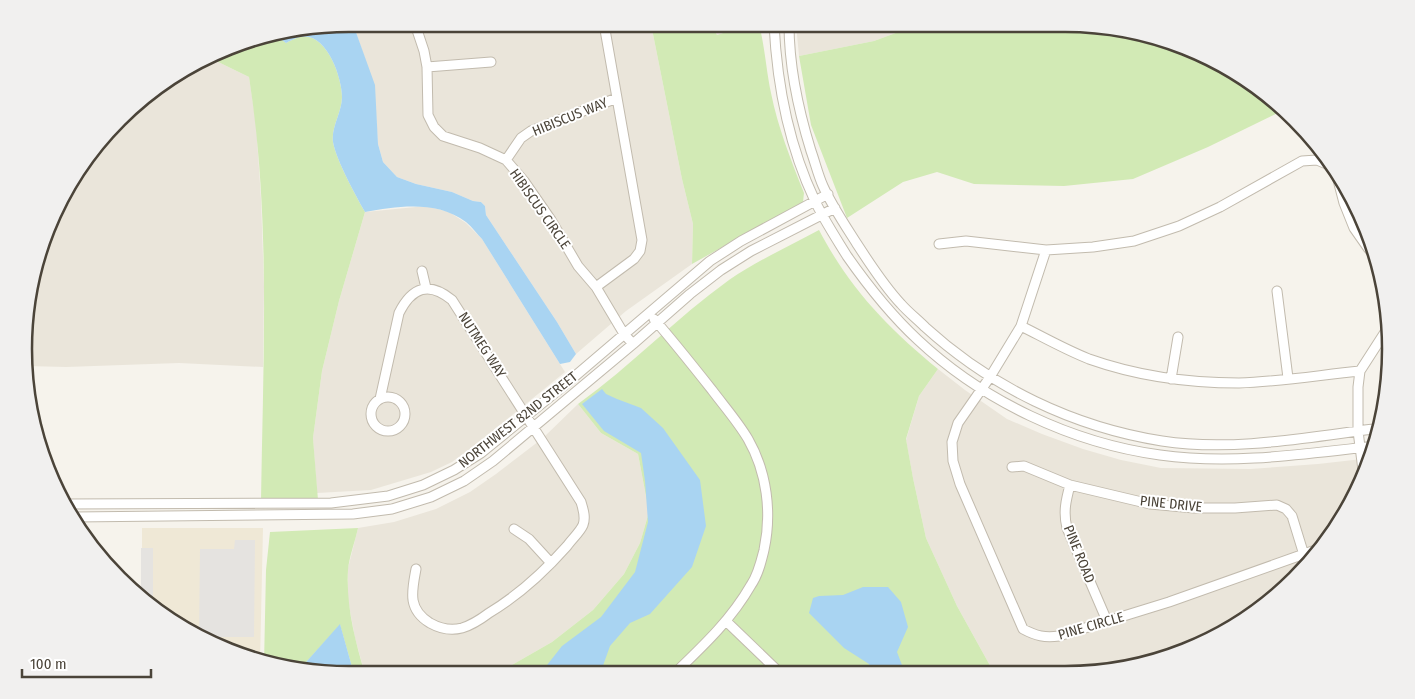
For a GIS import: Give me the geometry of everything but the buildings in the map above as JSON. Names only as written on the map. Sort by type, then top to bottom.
[{"type":"street","name":"HIBISCUS CIRCLE","points":[[417,33],[427,67],[428,114],[434,127],[442,136],[480,148],[506,160],[524,181],[551,220],[578,266],[596,287],[624,334],[633,344]]},
{"type":"street","points":[[596,287],[634,259],[640,251],[642,240],[606,33]]},
{"type":"street","points":[[775,33],[780,86],[789,128],[815,202],[863,280],[893,316],[938,358],[981,389],[1025,413],[1069,432],[1118,447],[1160,455],[1240,460],[1367,447]]},
{"type":"street","points":[[789,33],[794,84],[803,125],[823,187],[835,208],[872,267],[901,304],[946,346],[990,376],[1029,400],[1059,413],[1121,432],[1162,441],[1206,445],[1252,444],[1373,429]]},
{"type":"street","points":[[427,67],[492,62]]},
{"type":"street","name":"HIBISCUS WAY","points":[[506,160],[520,138],[531,131],[617,98]]},
{"type":"street","points":[[939,244],[966,242],[1046,250],[1093,247],[1134,241],[1179,226],[1220,207],[1302,161],[1320,161]]},
{"type":"street","name":"NORTHWEST 82ND STREET","points":[[73,504],[331,503],[388,496],[423,485],[454,470],[480,454],[710,261],[746,238],[828,194]]},
{"type":"street","points":[[1342,194],[1354,228],[1363,241]]},
{"type":"street","name":"NORTHWEST 82ND STREET","points":[[81,518],[353,514],[392,509],[431,497],[464,481],[493,461],[690,294],[721,270],[776,237],[835,208]]},
{"type":"street","name":"PINE CIRCLE","points":[[1046,250],[1021,326],[958,423],[952,442],[953,461],[960,484],[1023,629],[1035,636],[1047,638],[1059,636],[1220,585],[1309,552]]},
{"type":"street","points":[[380,399],[399,313],[405,301],[415,292],[426,288],[422,271]]},
{"type":"street","name":"NUTMEG WAY","points":[[416,569],[412,594],[414,606],[421,617],[446,630],[462,628],[503,605],[531,584],[580,530],[583,525],[584,514],[581,502],[452,300],[441,291],[426,288]]},
{"type":"street","points":[[1276,291],[1288,378]]},
{"type":"street","points":[[649,313],[739,426],[752,448],[766,484],[768,524],[761,562],[752,584],[727,622],[682,666]]},
{"type":"street","points":[[1021,326],[1059,346],[1090,359],[1136,373],[1171,379],[1240,383],[1360,371]]},
{"type":"street","points":[[1171,379],[1178,336]]},
{"type":"street","points":[[1362,461],[1358,431],[1360,371],[1382,338]]},
{"type":"street","name":"PINE DRIVE","points":[[1012,467],[1024,466],[1070,485],[1150,504],[1194,508],[1277,505],[1286,509],[1292,516],[1304,554]]},
{"type":"street","name":"PINE ROAD","points":[[1070,485],[1064,515],[1067,528],[1107,622]]},
{"type":"street","points":[[514,529],[529,539],[551,563]]},
{"type":"street","points":[[727,622],[773,666]]},
{"type":"shaded area","points":[[356,33],[653,33],[693,224],[692,264],[626,311],[576,354],[486,215],[485,206],[481,202],[397,177],[383,162],[378,144],[374,85]]},
{"type":"shaded area","points":[[797,33],[896,33],[874,41],[799,56]]},
{"type":"shaded area","points":[[217,62],[249,77],[256,123],[261,199],[264,286],[263,367],[179,363],[66,367],[33,366],[35,308],[43,267],[49,248],[65,209],[86,173],[111,140],[140,111],[191,75]]},
{"type":"shaded area","points":[[426,206],[449,212],[466,223],[482,239],[565,372],[452,462],[431,472],[371,490],[317,493],[313,438],[322,371],[339,301],[365,212]]},
{"type":"shaded area","points":[[938,369],[1007,419],[1083,449],[1121,460],[1161,468],[1250,469],[1363,459],[1340,508],[1304,559],[1275,588],[1224,624],[1206,634],[1167,650],[1148,656],[1107,664],[1086,666],[990,666],[957,606],[926,538],[906,440],[919,396]]},
{"type":"shaded area","points":[[578,404],[601,433],[638,454],[649,512],[640,543],[624,574],[593,610],[552,642],[510,666],[363,666],[348,600],[348,568],[358,528],[394,522],[436,509],[470,492],[543,438]]},
{"type":"shaded area","points":[[142,528],[263,528],[260,654],[209,634],[173,613],[142,590]]},
{"type":"shaded area","points":[[235,540],[255,540],[254,637],[216,637],[199,628],[200,549],[234,549]]},
{"type":"shaded area","points":[[141,548],[153,548],[153,598],[141,589]]},
{"type":"green space","points":[[653,33],[716,33],[717,35],[723,33],[761,33],[777,119],[804,193],[803,202],[692,264],[693,224]]},
{"type":"green space","points":[[896,33],[1086,33],[1107,35],[1148,43],[1206,65],[1242,86],[1277,113],[1208,147],[1133,179],[1064,186],[974,184],[937,172],[903,182],[847,218],[811,125],[799,56],[874,41]]},
{"type":"green space","points":[[298,37],[309,37],[318,41],[325,48],[336,68],[342,97],[333,142],[342,168],[365,212],[339,301],[322,371],[313,438],[318,500],[261,501],[264,342],[263,236],[256,130],[249,77],[217,62],[267,43],[282,40],[286,43]]},
{"type":"green space","points":[[819,230],[844,271],[871,306],[938,369],[919,396],[906,439],[926,538],[957,606],[990,666],[510,666],[552,642],[593,610],[624,574],[640,543],[649,512],[638,454],[601,433],[578,404],[709,295],[762,260]]},
{"type":"green space","points":[[358,528],[349,565],[348,597],[352,623],[363,666],[352,666],[340,625],[305,663],[264,655],[266,570],[270,532]]},
{"type":"water","points":[[329,33],[356,33],[375,85],[378,144],[383,162],[397,177],[416,184],[452,192],[473,201],[481,202],[485,206],[486,215],[576,354],[570,362],[560,364],[482,239],[466,222],[443,210],[417,206],[365,212],[342,168],[333,142],[342,97],[336,68],[325,48],[318,41],[309,37],[298,37]]},
{"type":"water","points":[[298,37],[286,43],[282,40]]},
{"type":"water","points":[[602,389],[606,394],[641,408],[663,428],[700,480],[706,526],[692,567],[650,614],[630,623],[610,646],[603,666],[546,666],[562,646],[601,617],[635,572],[648,522],[641,453],[604,431],[582,404]]},
{"type":"water","points":[[863,587],[888,587],[901,602],[908,627],[897,652],[902,666],[870,666],[844,648],[809,613],[813,598],[843,595]]},
{"type":"water","points":[[340,624],[352,666],[305,663]]}]
